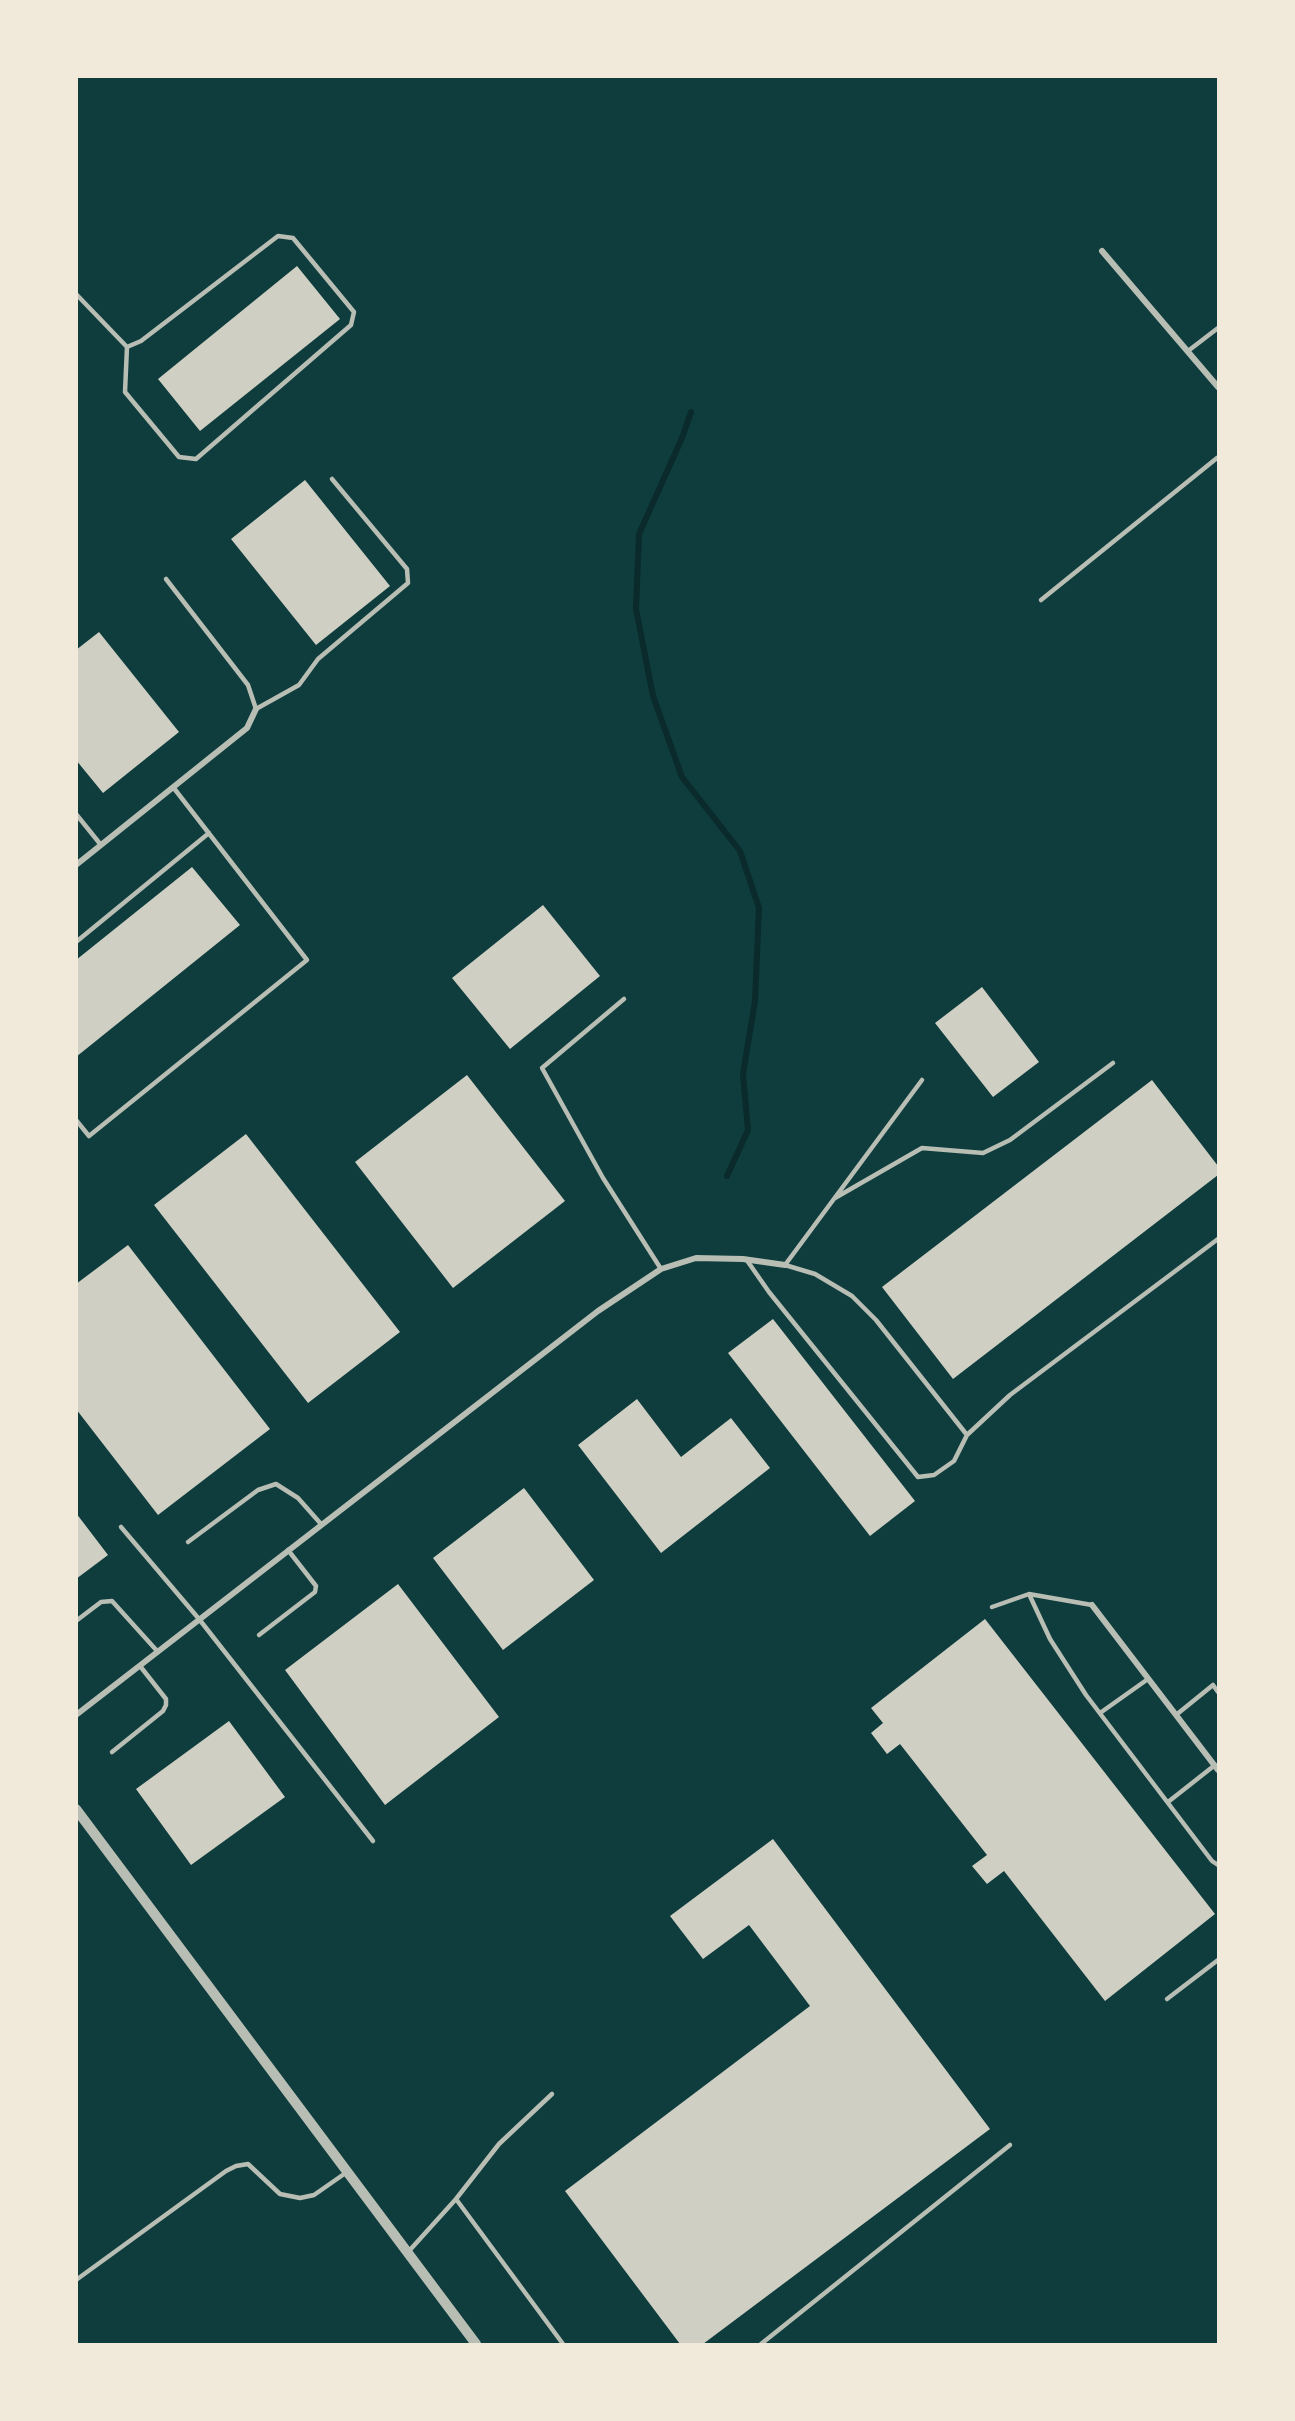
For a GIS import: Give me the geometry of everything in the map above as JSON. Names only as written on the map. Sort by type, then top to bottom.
[{"type":"street","points":[[1102,251],[1218,387]]},
{"type":"street","points":[[76,865],[247,729],[256,709]]},
{"type":"street","points":[[76,1715],[598,1311],[661,1269],[696,1258],[746,1259],[784,1265]]},
{"type":"street","points":[[1092,1605],[1217,1768]]},
{"type":"street","points":[[76,1809],[476,2344]]},
{"type":"lane","points":[[76,294],[127,347],[124,392],[179,458],[196,459],[351,325],[354,312],[293,237],[278,236],[141,341],[127,347]]},
{"type":"lane","points":[[1188,351],[1218,328]]},
{"type":"lane","points":[[1041,600],[1218,458]]},
{"type":"lane","points":[[165,579],[248,685],[256,709],[299,685],[318,659],[408,583],[407,569],[332,479]]},
{"type":"lane","points":[[76,1120],[89,1136],[308,960],[173,787]]},
{"type":"lane","points":[[76,814],[101,845]]},
{"type":"lane","points":[[76,942],[209,833]]},
{"type":"lane","points":[[624,999],[542,1068],[603,1178],[661,1269]]},
{"type":"lane","points":[[833,1200],[922,1148],[983,1153],[1010,1140],[1113,1063]]},
{"type":"lane","points":[[922,1080],[784,1265],[815,1274],[852,1296],[876,1320],[967,1435]]},
{"type":"lane","points":[[746,1259],[769,1292],[918,1477],[934,1475],[954,1461],[967,1435],[1010,1395],[1218,1239]]},
{"type":"lane","points":[[188,1542],[258,1490],[276,1484],[298,1498],[321,1524]]},
{"type":"lane","points":[[121,1527],[199,1619],[373,1841]]},
{"type":"lane","points":[[259,1635],[315,1592],[316,1586],[288,1550]]},
{"type":"lane","points":[[1029,1594],[1050,1639],[1100,1713],[1212,1861],[1218,1864]]},
{"type":"lane","points":[[992,1606],[1029,1594],[1092,1605]]},
{"type":"lane","points":[[76,1621],[101,1602],[112,1601],[158,1652]]},
{"type":"lane","points":[[112,1752],[163,1712],[166,1705],[166,1699],[140,1666]]},
{"type":"lane","points":[[1100,1713],[1148,1679]]},
{"type":"lane","points":[[1176,1715],[1213,1685],[1218,1692]]},
{"type":"lane","points":[[1168,1802],[1217,1768]]},
{"type":"lane","points":[[1167,1999],[1218,1960]]},
{"type":"lane","points":[[407,2253],[456,2199],[499,2144],[552,2094]]},
{"type":"lane","points":[[761,2344],[1010,2145]]},
{"type":"lane","points":[[76,2280],[226,2170],[236,2166],[248,2164],[280,2194],[300,2198],[314,2195],[348,2172]]},
{"type":"lane","points":[[456,2199],[563,2344]]},
{"type":"building","points":[[297,266],[340,319],[200,431],[158,379]]},
{"type":"building","points":[[305,480],[390,586],[316,645],[231,539]]},
{"type":"building","points":[[99,632],[179,732],[103,793],[76,760],[76,650]]},
{"type":"building","points":[[192,867],[240,925],[76,1057],[76,960]]},
{"type":"building","points":[[543,905],[600,976],[510,1049],[452,978]]},
{"type":"building","points":[[982,987],[1039,1062],[993,1097],[935,1023]]},
{"type":"building","points":[[467,1075],[565,1201],[453,1288],[355,1162]]},
{"type":"building","points":[[1152,1080],[1218,1166],[1218,1175],[953,1379],[882,1287]]},
{"type":"building","points":[[246,1134],[400,1332],[308,1403],[154,1205]]},
{"type":"building","points":[[128,1245],[270,1429],[158,1515],[76,1409],[76,1284]]},
{"type":"building","points":[[773,1319],[915,1501],[870,1536],[728,1353]]},
{"type":"building","points":[[637,1399],[681,1457],[731,1418],[770,1468],[661,1553],[578,1445]]},
{"type":"building","points":[[524,1488],[594,1580],[503,1650],[433,1558]]},
{"type":"building","points":[[76,1513],[108,1555],[76,1579]]},
{"type":"building","points":[[398,1584],[499,1717],[385,1805],[285,1670]]},
{"type":"building","points":[[985,1619],[1215,1914],[1105,2001],[1004,1871],[987,1884],[972,1866],[987,1855],[900,1744],[887,1754],[871,1733],[883,1723],[871,1708]]},
{"type":"building","points":[[229,1721],[285,1797],[191,1865],[136,1789]]},
{"type":"building","points":[[773,1839],[990,2129],[703,2344],[680,2344],[565,2191],[810,2006],[749,1925],[703,1959],[670,1916]]},
{"type":"waterway","points":[[691,412],[682,438],[639,534],[636,609],[653,696],[682,777],[740,851],[759,908],[755,1001],[743,1074],[748,1130],[727,1176]]}]
